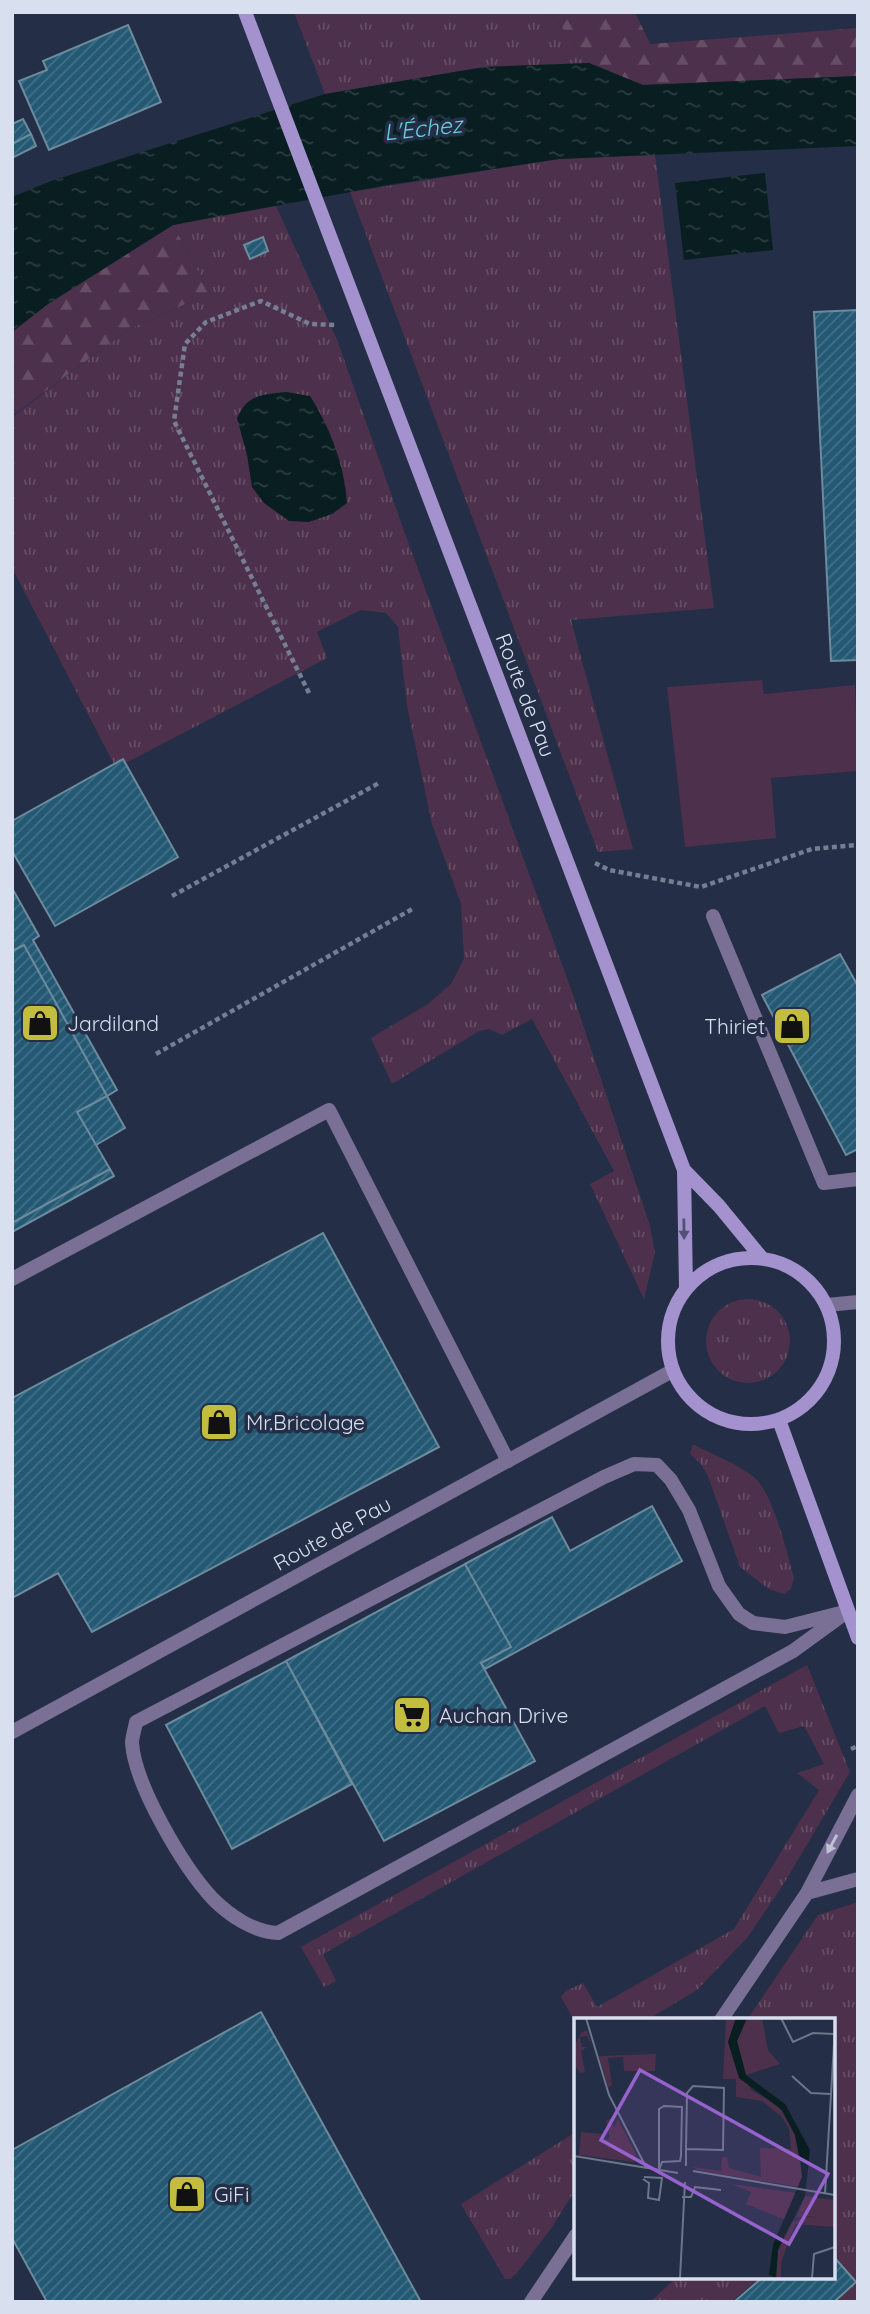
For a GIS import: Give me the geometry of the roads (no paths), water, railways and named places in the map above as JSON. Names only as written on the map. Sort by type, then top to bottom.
[{"type":"main road","name":"Route de Pau","points":[[245,12],[684,1170],[686,1287]]},
{"type":"main road","name":"Route de Pau","points":[[684,1170],[719,1206],[761,1257]]},
{"type":"main road","name":"Route de Pau","points":[[761,1257],[788,1265],[811,1281],[827,1305],[835,1332],[833,1360],[822,1386],[803,1407],[779,1420],[753,1425],[728,1422],[704,1411],[685,1393],[672,1371],[667,1342],[672,1313],[686,1287],[707,1269],[732,1258],[761,1257]]},
{"type":"main road","points":[[779,1420],[858,1638]]},
{"type":"street","points":[[713,916],[824,1183],[858,1179]]},
{"type":"street","points":[[12,1279],[329,1110],[508,1461]]},
{"type":"street","points":[[827,1305],[858,1302]]},
{"type":"street","name":"Route de Pau","points":[[12,1732],[672,1371]]},
{"type":"street","points":[[634,1464],[656,1465],[671,1480],[689,1510],[719,1586],[739,1614],[753,1623],[785,1627],[848,1611],[793,1651],[278,1933],[265,1933],[247,1925],[214,1900],[180,1855],[158,1816],[137,1766],[132,1741],[136,1722],[604,1477],[634,1464]]},
{"type":"street","points":[[722,2018],[807,1893],[858,1795]]},
{"type":"street","points":[[807,1893],[858,1879]]},
{"type":"street","points":[[531,2302],[574,2238]]},
{"type":"water","name":"L'Échez","points":[[589,63],[643,85],[858,76],[858,146],[559,159],[388,185],[173,225],[48,304],[12,332],[12,197],[51,181],[325,94],[484,67]]},
{"type":"water","points":[[765,173],[773,250],[684,260],[675,183]]},
{"type":"water","points":[[286,392],[310,396],[335,448],[346,489],[347,503],[332,514],[309,522],[289,521],[264,503],[252,487],[237,418],[246,404],[256,397]]},
{"type":"place","name":"Jardiland","points":[[40,1023]]},
{"type":"place","name":"Thiriet","points":[[792,1026]]},
{"type":"place","name":"Mr.Bricolage","points":[[219,1422]]},
{"type":"place","name":"Auchan Drive","points":[[412,1715]]},
{"type":"place","name":"GiFi","points":[[187,2194]]}]
